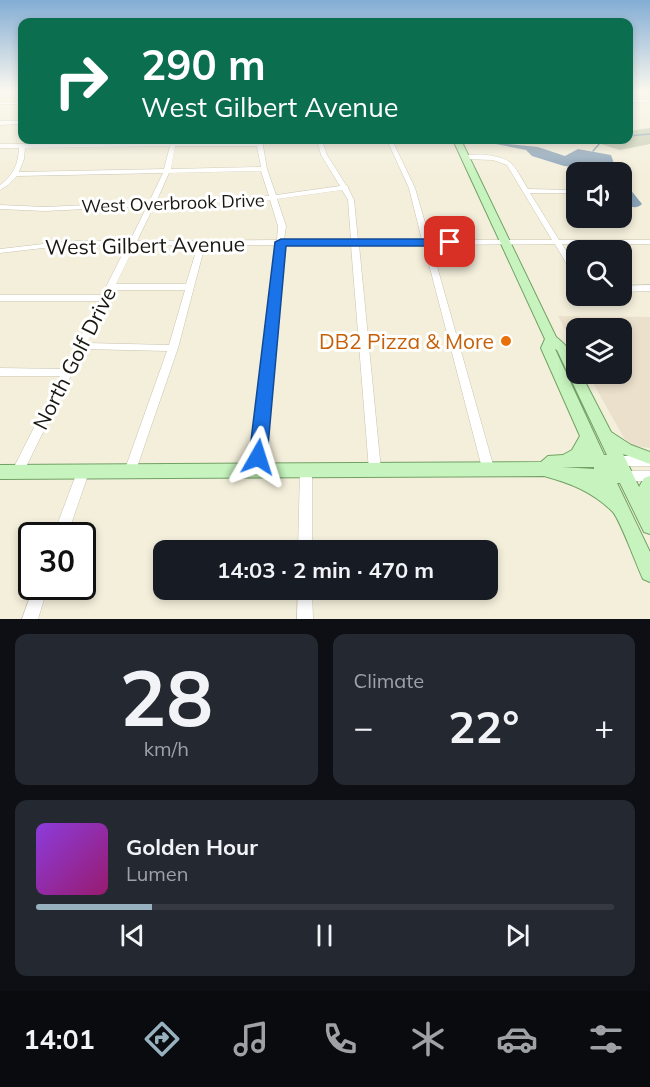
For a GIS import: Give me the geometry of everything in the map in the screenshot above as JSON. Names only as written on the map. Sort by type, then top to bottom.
[{"type":"main road","points":[[459,144],[551,339],[562,348],[650,526]]},
{"type":"main road","points":[[551,339],[548,348],[650,573]]},
{"type":"main road","points":[[605,433],[625,449],[650,459]]},
{"type":"main road","points":[[567,468],[588,435]]},
{"type":"main road","points":[[567,468],[600,490],[623,512]]},
{"type":"main road","points":[[0,472],[622,468]]},
{"type":"main road","points":[[650,483],[645,494],[650,504]]},
{"type":"street","points":[[0,123],[18,123]]},
{"type":"street","points":[[0,146],[173,144]]},
{"type":"street","name":"North Golf Drive","points":[[17,473],[152,204],[167,171],[173,144]]},
{"type":"street","points":[[257,470],[282,226],[264,169],[259,144]]},
{"type":"street","points":[[321,144],[323,153],[351,200],[375,470]]},
{"type":"street","points":[[392,144],[412,188],[488,468]]},
{"type":"street","points":[[0,188],[17,174],[20,168],[22,146]]},
{"type":"street","points":[[465,157],[501,159],[509,164],[566,257]]},
{"type":"street","points":[[17,174],[264,169]]},
{"type":"street","name":"West Overbrook Drive","points":[[0,207],[39,208],[274,199],[345,187]]},
{"type":"street","points":[[525,191],[566,191]]},
{"type":"street","name":"West Gilbert Avenue","points":[[0,251],[69,243],[650,242]]},
{"type":"street","points":[[130,472],[173,348],[202,243]]},
{"type":"street","points":[[110,287],[189,286]]},
{"type":"street","points":[[632,289],[650,288]]},
{"type":"street","points":[[0,298],[105,298]]},
{"type":"street","points":[[81,346],[173,348]]},
{"type":"street","points":[[0,372],[66,373]]},
{"type":"street","points":[[622,468],[650,459]]},
{"type":"street","points":[[622,468],[650,476]]},
{"type":"street","points":[[305,540],[306,470]]},
{"type":"street","points":[[65,522],[83,472]]},
{"type":"street","points":[[30,619],[36,600]]},
{"type":"street","points":[[305,600],[305,619]]},
{"type":"shaded area","points":[[558,316],[650,317],[650,448],[634,446],[624,438],[594,384],[632,384],[632,318],[566,318],[566,331]]},
{"type":"green space","points":[[650,128],[650,144],[620,150],[600,144],[633,144],[633,130]]},
{"type":"water","points":[[496,144],[538,147],[565,156],[578,149],[611,155],[613,162],[566,162],[566,166],[532,156],[526,150]]},
{"type":"water","points":[[632,192],[642,204],[632,207]]},
{"type":"waterway","points":[[633,136],[650,134]]},
{"type":"waterway","points":[[593,151],[599,144]]},
{"type":"place","name":"DB2 Pizza & More","points":[[506,341]]},
{"type":"route","points":[[258,457],[281,242],[450,242]]}]
